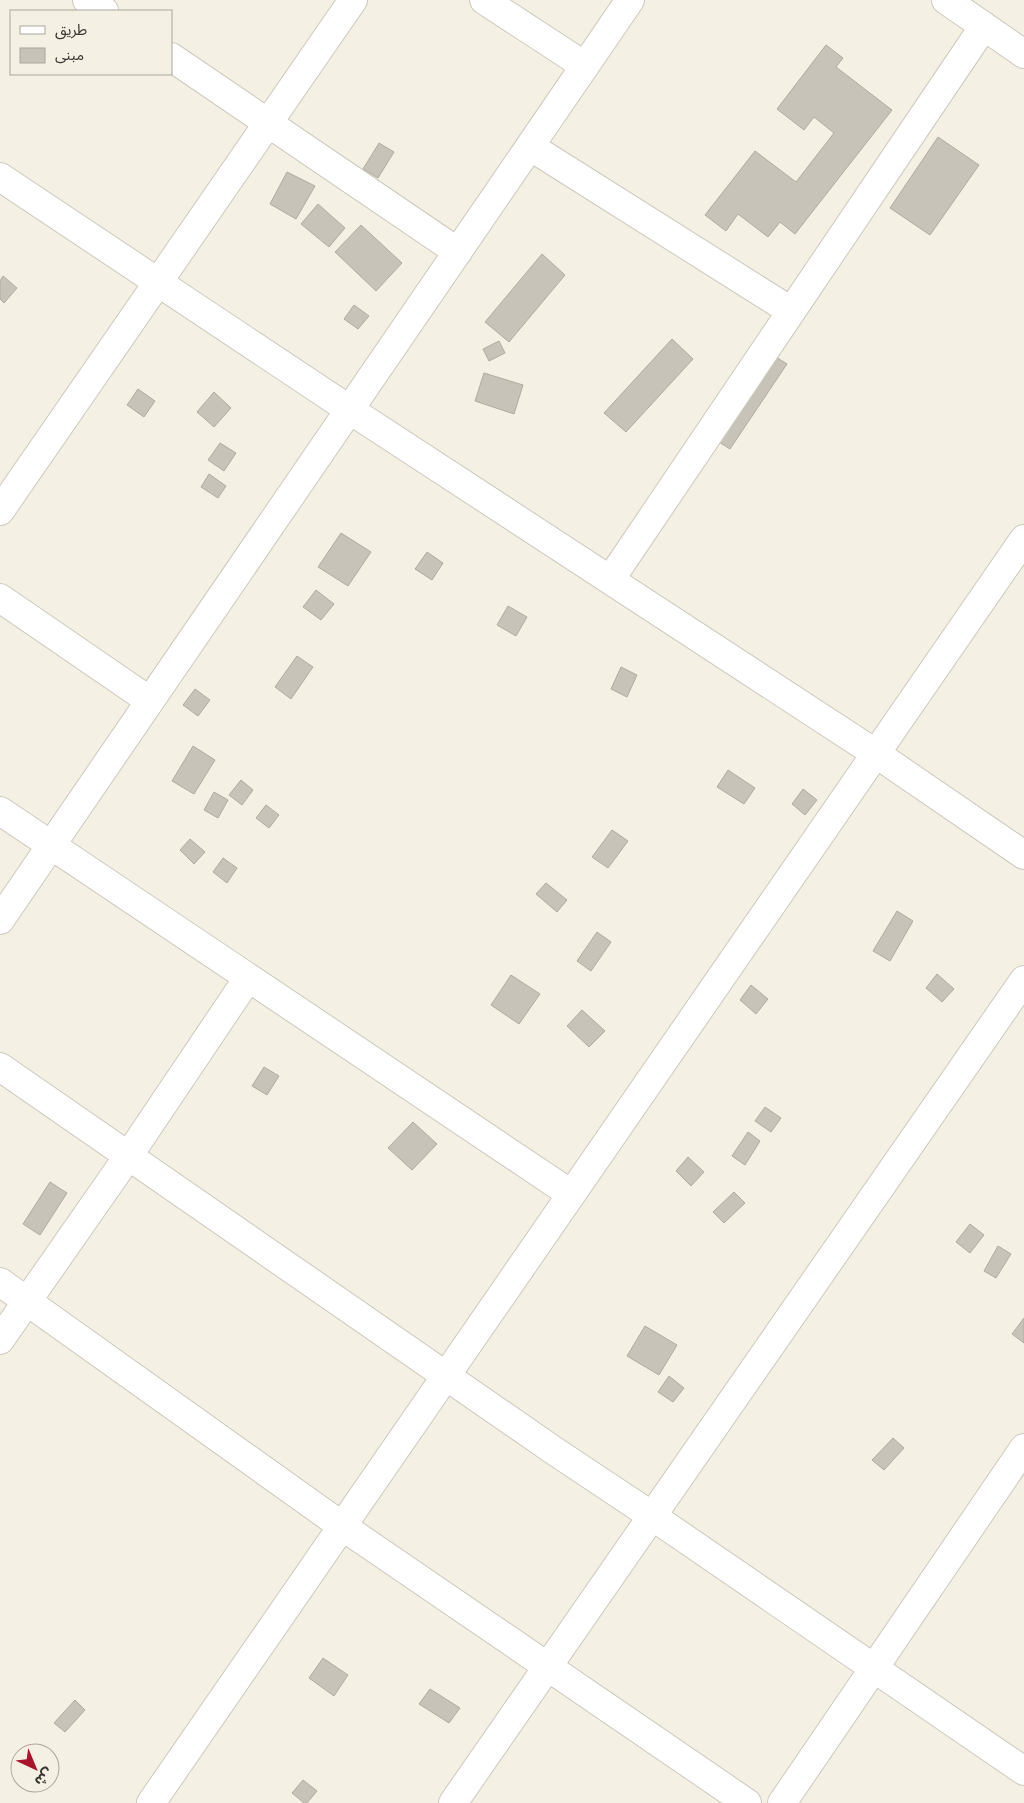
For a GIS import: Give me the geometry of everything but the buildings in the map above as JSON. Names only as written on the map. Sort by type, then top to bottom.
[{"type":"street","points":[[87,0],[102,10]]},
{"type":"street","points":[[0,511],[157,281],[353,0]]},
{"type":"street","points":[[484,0],[585,66]]},
{"type":"street","points":[[0,920],[630,0]]},
{"type":"street","points":[[946,0],[1024,54]]},
{"type":"street","points":[[610,580],[984,26]]},
{"type":"street","points":[[172,58],[458,252]]},
{"type":"street","points":[[531,147],[792,311]]},
{"type":"street","points":[[0,177],[350,410],[875,753],[1024,855]]},
{"type":"street","points":[[151,1803],[1024,539]]},
{"type":"street","points":[[0,598],[150,701]]},
{"type":"street","points":[[0,810],[571,1194]]},
{"type":"street","points":[[0,1340],[129,1155],[248,978]]},
{"type":"street","points":[[453,1803],[1024,980]]},
{"type":"street","points":[[0,1067],[553,1450],[1024,1771]]},
{"type":"street","points":[[0,1282],[342,1526],[747,1803]]},
{"type":"street","points":[[782,1803],[1024,1448]]}]
